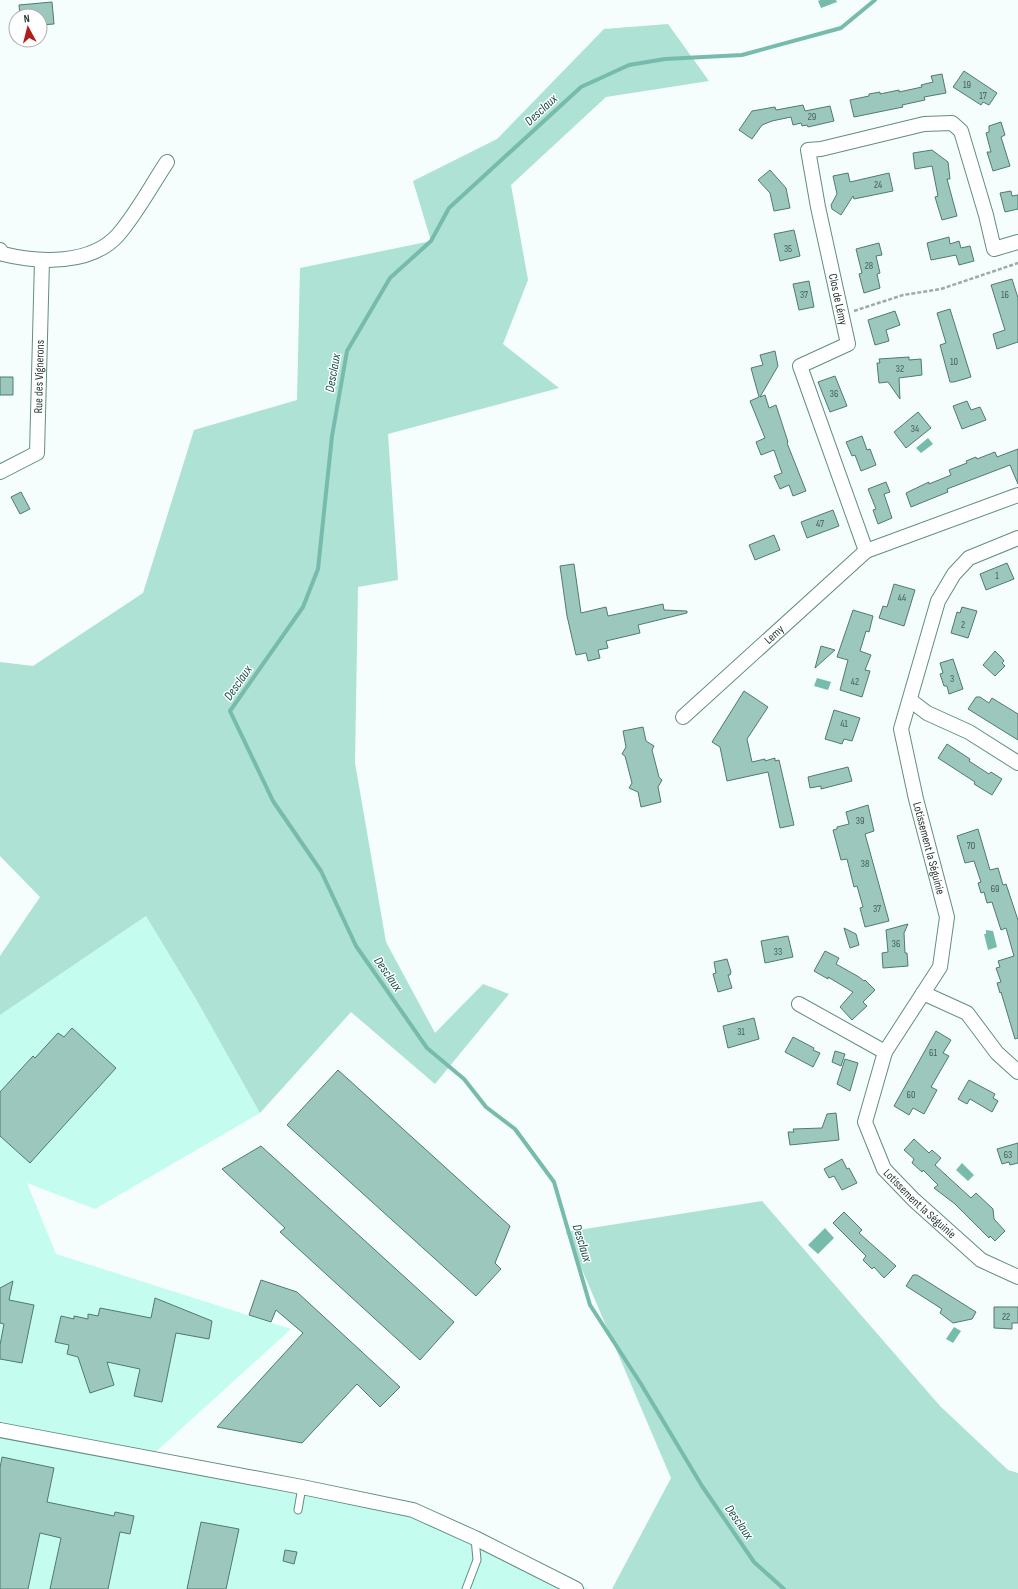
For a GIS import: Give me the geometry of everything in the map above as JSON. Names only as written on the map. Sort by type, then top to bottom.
[{"type":"street","name":"Clos de Lémy","points":[[866,551],[800,366],[848,344],[818,207],[808,150],[924,124],[952,122],[961,131],[986,215],[994,249],[1018,242]]},
{"type":"street","points":[[0,250],[3,254],[18,258],[42,260],[76,257],[100,249],[117,236],[167,162]]},
{"type":"street","name":"Rue des Vignerons","points":[[0,472],[37,453],[42,260]]},
{"type":"street","points":[[866,551],[1018,495]]},
{"type":"street","name":"Lotissement la Séguinie","points":[[1018,538],[969,558],[954,574],[938,601],[901,729],[916,799],[947,917],[940,967],[885,1052],[865,1122],[884,1169],[914,1200],[981,1260],[1018,1277]]},
{"type":"street","name":"Lemy","points":[[683,717],[866,551]]},
{"type":"street","points":[[910,700],[927,713],[969,732],[1018,763]]},
{"type":"street","points":[[923,993],[967,1013],[997,1053],[1018,1072]]},
{"type":"street","points":[[799,1004],[885,1052]]},
{"type":"street","points":[[0,1430],[302,1487],[413,1510],[475,1538],[576,1589]]},
{"type":"lane","points":[[298,1510],[302,1487]]},
{"type":"lane","points":[[466,1589],[477,1560],[475,1538]]},
{"type":"path","points":[[842,314],[903,295],[941,289],[1018,263]]},
{"type":"shaded area","points":[[836,0],[837,2],[821,8],[818,1]]},
{"type":"shaded area","points":[[668,24],[709,81],[606,97],[511,185],[528,280],[503,344],[559,388],[388,434],[398,580],[358,587],[355,763],[386,942],[435,1033],[483,984],[509,994],[435,1084],[351,1012],[260,1113],[196,999],[146,916],[0,1015],[0,956],[40,897],[0,856],[0,662],[33,666],[143,593],[194,430],[297,400],[300,268],[431,241],[413,181],[497,139],[604,29]]},
{"type":"shaded area","points":[[928,438],[933,444],[921,453],[916,448]]},
{"type":"shaded area","points":[[817,678],[831,682],[828,690],[814,686]]},
{"type":"shaded area","points":[[146,916],[196,999],[260,1113],[95,1209],[27,1183],[56,1254],[291,1329],[149,1458],[372,1497],[589,1589],[0,1589],[0,1015]]},
{"type":"shaded area","points":[[986,930],[993,931],[997,947],[988,950],[984,934],[986,934]]},
{"type":"shaded area","points":[[962,1163],[974,1175],[968,1181],[956,1170]]},
{"type":"shaded area","points":[[762,1201],[940,1406],[1008,1470],[1018,1473],[1018,1589],[612,1589],[671,1478],[566,1232]]},
{"type":"shaded area","points":[[825,1228],[834,1238],[818,1254],[808,1245]]},
{"type":"shaded area","points":[[954,1327],[961,1331],[953,1343],[946,1339]]},
{"type":"building","points":[[52,2],[54,24],[48,24],[48,8],[19,8],[19,5]]},
{"type":"building","points":[[964,71],[997,93],[989,105],[983,102],[981,105],[953,87]]},
{"type":"building","points":[[942,74],[946,93],[924,97],[925,100],[902,105],[903,107],[854,117],[850,100],[880,92],[880,94],[899,90],[899,92],[922,87],[921,85],[933,82],[931,76]]},
{"type":"building","points":[[803,105],[805,111],[830,106],[834,121],[808,127],[807,125],[802,126],[801,123],[793,125],[791,117],[772,121],[762,125],[752,139],[739,130],[752,111],[775,107],[776,110]]},
{"type":"building","points":[[1001,122],[1005,135],[1001,137],[1010,166],[993,171],[987,152],[991,152],[986,133],[989,132],[989,126]]},
{"type":"building","points":[[932,150],[948,162],[950,179],[947,179],[957,216],[942,220],[935,197],[938,196],[932,166],[915,169],[913,153]]},
{"type":"building","points":[[770,170],[786,188],[790,208],[774,211],[770,193],[758,180]]},
{"type":"building","points":[[848,173],[850,182],[889,173],[893,191],[854,199],[853,196],[841,215],[832,209],[831,205],[837,194],[833,176]]},
{"type":"building","points":[[1011,191],[1012,196],[1018,195],[1018,209],[1005,212],[1000,193]]},
{"type":"building","points":[[794,230],[800,256],[780,261],[774,234]]},
{"type":"building","points":[[949,237],[950,244],[959,241],[961,248],[970,246],[974,261],[959,265],[956,255],[931,260],[927,243]]},
{"type":"building","points":[[879,243],[882,255],[876,256],[880,273],[877,274],[880,288],[864,293],[859,274],[862,273],[856,249]]},
{"type":"building","points":[[1012,279],[1018,298],[1018,342],[997,349],[993,334],[1005,330],[991,285]]},
{"type":"building","points":[[809,281],[814,307],[799,310],[793,284]]},
{"type":"building","points":[[950,309],[971,377],[954,382],[950,382],[940,345],[946,343],[937,313]]},
{"type":"building","points":[[895,311],[900,325],[886,330],[889,341],[875,345],[868,320]]},
{"type":"building","points":[[775,351],[778,366],[760,397],[765,395],[769,408],[776,405],[788,442],[787,443],[806,491],[793,496],[789,485],[780,489],[774,476],[782,473],[774,450],[761,455],[756,442],[765,438],[750,401],[759,397],[751,368],[763,365],[760,355]]},
{"type":"building","points":[[909,357],[909,360],[921,359],[922,375],[899,378],[900,399],[888,382],[879,383],[877,363],[880,363],[879,359]]},
{"type":"building","points":[[835,376],[847,406],[830,412],[818,382]]},
{"type":"building","points":[[0,377],[13,377],[13,395],[0,395]]},
{"type":"building","points":[[967,401],[971,410],[980,407],[986,420],[962,429],[953,406]]},
{"type":"building","points":[[918,412],[931,428],[906,448],[894,432]]},
{"type":"building","points":[[862,436],[867,450],[870,449],[876,465],[861,471],[855,455],[852,456],[846,442]]},
{"type":"building","points":[[1018,449],[1018,484],[1010,465],[947,489],[948,492],[911,507],[906,493],[929,482],[929,484],[951,475],[949,470],[967,463],[966,461],[976,457],[977,459],[995,452],[997,457]]},
{"type":"building","points":[[886,482],[890,492],[884,494],[892,518],[878,524],[873,510],[876,509],[868,489]]},
{"type":"building","points":[[21,492],[30,509],[20,514],[11,497]]},
{"type":"building","points":[[833,510],[839,526],[807,538],[801,522]]},
{"type":"building","points":[[774,535],[780,550],[755,560],[749,545]]},
{"type":"building","points":[[1007,563],[1014,579],[986,590],[980,574]]},
{"type":"building","points":[[574,564],[581,613],[606,607],[608,616],[663,604],[664,610],[687,611],[687,613],[638,625],[640,633],[606,641],[608,648],[598,650],[600,658],[588,661],[586,653],[576,655],[567,616],[560,566]]},
{"type":"building","points":[[894,584],[915,590],[904,626],[879,618],[883,606],[887,607]]},
{"type":"building","points":[[962,607],[977,611],[968,638],[951,633],[957,612],[960,613]]},
{"type":"building","points":[[853,610],[873,616],[869,632],[866,631],[860,651],[871,655],[865,670],[870,671],[862,697],[840,690],[848,660],[837,657]]},
{"type":"building","points":[[821,646],[835,650],[815,668]]},
{"type":"building","points":[[995,651],[1004,661],[1002,663],[1005,666],[995,676],[983,665]]},
{"type":"building","points":[[953,659],[963,689],[949,694],[947,686],[944,686],[940,674],[943,673],[940,663]]},
{"type":"building","points":[[744,691],[768,707],[747,739],[752,762],[765,759],[765,761],[775,758],[775,761],[779,760],[794,825],[780,828],[768,772],[727,781],[720,747],[712,742]]},
{"type":"building","points":[[976,697],[980,697],[989,703],[992,698],[1018,714],[1018,740],[968,709]]},
{"type":"building","points":[[834,710],[860,718],[852,741],[844,739],[842,744],[825,739]]},
{"type":"building","points":[[643,727],[646,741],[654,746],[652,750],[659,777],[662,780],[658,787],[661,802],[641,807],[638,792],[629,788],[632,783],[625,756],[622,754],[626,747],[623,731]]},
{"type":"building","points":[[947,744],[989,774],[991,772],[1002,779],[992,795],[938,758]]},
{"type":"building","points":[[848,767],[852,781],[821,789],[821,786],[810,788],[808,777]]},
{"type":"building","points":[[868,805],[874,831],[865,834],[889,921],[865,927],[860,908],[863,907],[857,886],[854,887],[847,859],[841,860],[833,830],[837,829],[837,827],[849,824],[846,812]]},
{"type":"building","points":[[978,829],[990,870],[998,868],[1003,885],[1006,884],[1018,920],[1018,1038],[1015,1039],[997,983],[1001,982],[996,968],[1000,967],[998,961],[1014,956],[1006,928],[1001,930],[992,902],[987,903],[984,892],[981,893],[978,883],[981,882],[974,861],[965,863],[957,836]]},
{"type":"building","points":[[908,924],[904,933],[905,953],[907,953],[908,966],[883,968],[882,953],[888,952],[886,930]]},
{"type":"building","points":[[844,928],[856,934],[859,945],[850,948]]},
{"type":"building","points":[[788,936],[793,957],[765,963],[761,941]]},
{"type":"building","points":[[825,951],[839,958],[836,964],[864,981],[865,980],[875,990],[863,1002],[867,1006],[852,1020],[840,1007],[853,992],[828,977],[828,979],[814,971]]},
{"type":"building","points":[[727,959],[731,972],[730,975],[728,975],[732,988],[718,992],[713,974],[716,973],[714,962]]},
{"type":"building","points":[[754,1018],[759,1039],[728,1048],[723,1026]]},
{"type":"building","points":[[72,1028],[116,1068],[30,1163],[0,1136],[0,1092],[33,1056],[35,1058],[58,1033],[64,1037]]},
{"type":"building","points":[[936,1031],[951,1040],[943,1053],[949,1056],[931,1087],[937,1090],[924,1114],[913,1108],[909,1115],[894,1106]]},
{"type":"building","points":[[793,1037],[814,1048],[813,1050],[820,1053],[813,1067],[785,1052]]},
{"type":"building","points":[[835,1051],[845,1054],[841,1066],[832,1062]]},
{"type":"building","points":[[845,1059],[858,1063],[850,1091],[837,1084]]},
{"type":"building","points":[[338,1070],[510,1226],[495,1263],[501,1269],[476,1296],[287,1125]]},
{"type":"building","points":[[969,1080],[995,1094],[993,1098],[998,1101],[992,1112],[970,1099],[967,1104],[958,1099]]},
{"type":"building","points":[[836,1113],[839,1140],[790,1145],[788,1132],[794,1132],[793,1129],[822,1128],[827,1114]]},
{"type":"building","points":[[914,1139],[929,1153],[932,1150],[941,1158],[935,1165],[971,1198],[976,1193],[993,1209],[994,1219],[1005,1231],[995,1241],[990,1236],[989,1238],[955,1204],[934,1188],[938,1185],[923,1170],[922,1172],[912,1163],[914,1159],[904,1150]]},
{"type":"building","points":[[1018,1143],[1018,1163],[1010,1165],[1009,1162],[1002,1164],[997,1149]]},
{"type":"building","points":[[261,1146],[454,1322],[420,1360],[280,1232],[285,1228],[222,1169]]},
{"type":"building","points":[[842,1159],[857,1183],[842,1190],[834,1176],[829,1178],[824,1169]]},
{"type":"building","points":[[844,1212],[862,1230],[859,1233],[896,1266],[884,1278],[874,1267],[872,1269],[863,1260],[866,1256],[833,1223]]},
{"type":"building","points":[[913,1275],[917,1275],[976,1312],[972,1319],[953,1323],[940,1313],[942,1309],[906,1286]]},
{"type":"building","points":[[261,1280],[297,1292],[400,1387],[380,1407],[357,1384],[302,1443],[217,1427],[303,1333],[276,1310],[271,1322],[249,1315]]},
{"type":"building","points":[[13,1281],[9,1300],[34,1305],[22,1363],[0,1359],[0,1345],[4,1324],[0,1323],[0,1288]]},
{"type":"building","points":[[155,1298],[212,1321],[209,1339],[176,1333],[162,1402],[134,1396],[140,1369],[107,1362],[114,1385],[90,1393],[78,1357],[67,1354],[69,1345],[55,1342],[61,1316],[74,1319],[74,1316],[88,1319],[88,1314],[98,1316],[100,1308],[151,1318]]},
{"type":"building","points":[[994,1307],[1018,1307],[1018,1323],[1012,1323],[1012,1329],[994,1328]]},
{"type":"building","points":[[2,1457],[54,1468],[47,1502],[114,1516],[115,1512],[134,1516],[130,1534],[120,1532],[108,1589],[50,1589],[61,1538],[40,1533],[28,1589],[0,1589],[0,1468]]},
{"type":"building","points":[[201,1522],[239,1529],[226,1589],[187,1589]]},
{"type":"building","points":[[285,1550],[297,1552],[294,1564],[283,1561]]},
{"type":"waterway","name":"Desclaux","points":[[784,1589],[754,1562],[702,1486],[641,1384],[590,1305],[554,1182],[515,1129],[486,1107],[464,1079],[427,1048],[356,946],[321,871],[273,801],[230,711],[303,607],[318,569],[332,436],[347,351],[390,278],[431,241],[449,208],[581,87],[629,65],[665,59],[742,55],[841,28],[875,0]]}]
